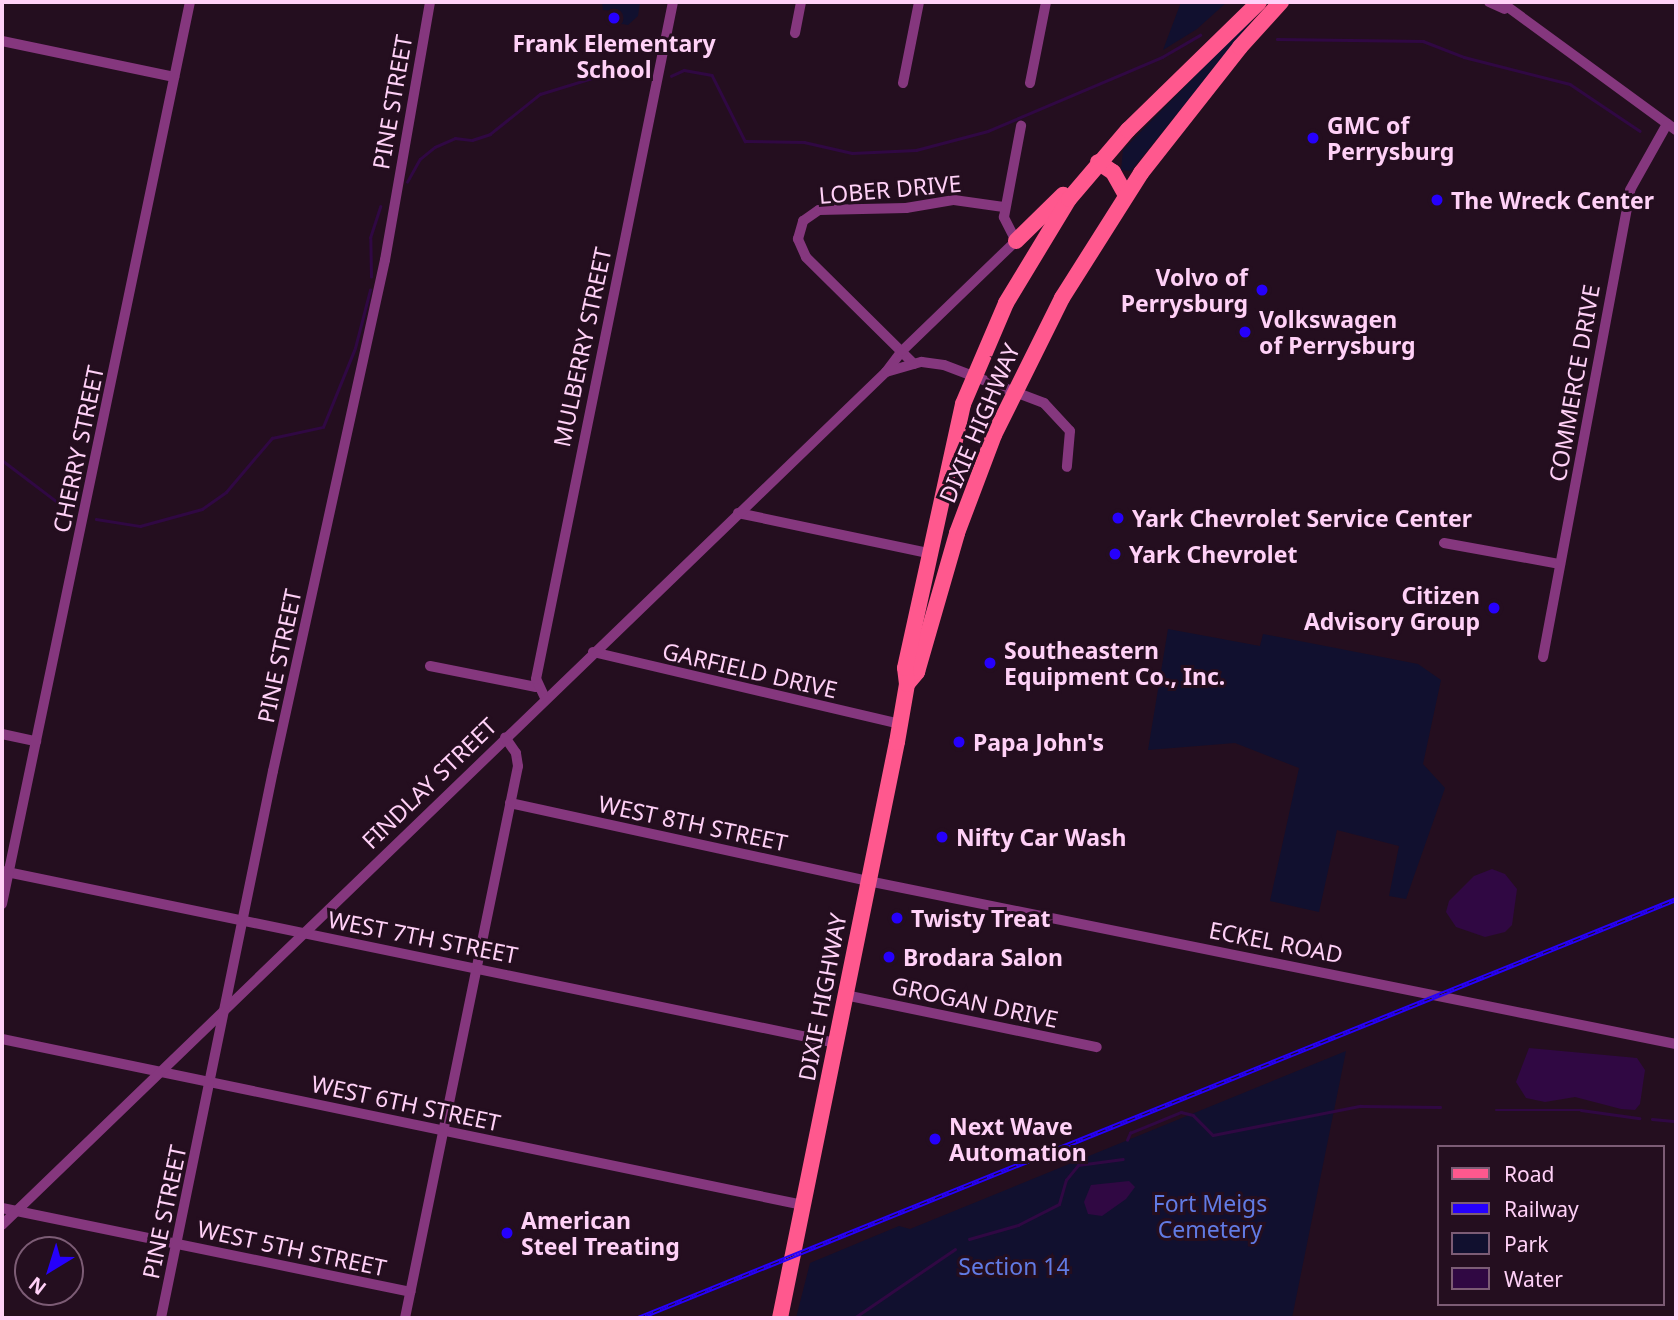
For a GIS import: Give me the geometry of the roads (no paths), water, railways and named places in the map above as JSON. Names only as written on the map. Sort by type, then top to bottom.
[{"type":"main road","name":"DIXIE HIGHWAY","points":[[780,1318],[900,724],[907,684],[905,668],[928,553],[953,440],[974,375],[1026,266],[1098,162],[1259,2]]},
{"type":"main road","points":[[1256,28],[1275,2]]},
{"type":"main road","name":"DIXIE HIGHWAY","points":[[907,684],[917,672],[974,486],[1014,390],[1062,298],[1126,195],[1256,28],[1281,2]]},
{"type":"main road","points":[[1016,241],[1098,162],[1113,172],[1126,195]]},
{"type":"street","name":"CHERRY STREET","points":[[2,904],[5,872],[36,741],[190,2]]},
{"type":"street","name":"PINE STREET","points":[[161,1318],[224,1008],[385,260],[430,2]]},
{"type":"street","name":"MULBERRY STREET","points":[[536,687],[673,2]]},
{"type":"street","points":[[795,33],[801,2]]},
{"type":"street","points":[[903,83],[919,2]]},
{"type":"street","points":[[1030,83],[1046,2]]},
{"type":"street","points":[[1489,2],[1505,6],[1672,127]]},
{"type":"street","points":[[2,41],[174,77]]},
{"type":"street","points":[[1016,241],[1005,223],[1004,207],[1021,126]]},
{"type":"street","name":"COMMERCE DRIVE","points":[[1543,657],[1630,190],[1672,127]]},
{"type":"street","name":"LOBER DRIVE","points":[[914,364],[806,257],[798,239],[803,221],[818,210],[906,208],[954,200],[1004,207]]},
{"type":"street","name":"FINDLAY STREET","points":[[2,1225],[302,932],[886,372],[902,351],[1016,241]]},
{"type":"street","name":"FINDLAY STREET","points":[[886,372],[914,364],[944,365],[1044,403],[1064,421],[1071,442],[1067,467]]},
{"type":"street","points":[[738,513],[928,553]]},
{"type":"street","points":[[1444,543],[1560,564]]},
{"type":"street","name":"GARFIELD DRIVE","points":[[593,652],[900,724]]},
{"type":"street","points":[[430,666],[536,687],[545,698]]},
{"type":"street","points":[[2,734],[36,741]]},
{"type":"street","points":[[405,1318],[518,759],[505,737]]},
{"type":"street","name":"WEST 8TH STREET","points":[[510,803],[868,881]]},
{"type":"street","name":"WEST 7TH STREET","points":[[5,872],[836,1043]]},
{"type":"street","name":"ECKEL ROAD","points":[[868,881],[1676,1044]]},
{"type":"street","name":"GROGAN DRIVE","points":[[845,995],[1097,1047]]},
{"type":"street","name":"WEST 6TH STREET","points":[[2,1039],[803,1205]]},
{"type":"street","name":"WEST 5TH STREET","points":[[2,1208],[410,1292]]},
{"type":"water","points":[[1492,869],[1505,874],[1517,889],[1512,925],[1505,932],[1485,937],[1456,927],[1446,912],[1449,901],[1474,876]]},
{"type":"water","points":[[1529,1048],[1637,1058],[1645,1070],[1640,1104],[1635,1110],[1575,1097],[1545,1102],[1526,1098],[1516,1082]]},
{"type":"water","points":[[1129,1181],[1135,1187],[1126,1199],[1102,1216],[1088,1214],[1084,1202],[1091,1185]]},
{"type":"waterway","points":[[671,76],[684,70],[712,75],[745,141],[804,142],[852,153],[916,150],[988,131],[1162,57],[1200,35]]},
{"type":"waterway","points":[[1277,39],[1423,41],[1464,57],[1570,84],[1640,131]]},
{"type":"waterway","points":[[407,182],[420,159],[435,147],[455,138],[472,140],[490,134],[540,94],[612,72],[641,73]]},
{"type":"waterway","points":[[371,277],[370,238],[380,207]]},
{"type":"waterway","points":[[96,519],[140,526],[202,509],[226,492],[272,438],[323,427],[355,348],[370,290]]},
{"type":"waterway","points":[[2,460],[64,507]]},
{"type":"waterway","points":[[1127,1140],[1130,1133],[1181,1112],[1193,1115],[1213,1135],[1360,1106],[1440,1107]]},
{"type":"waterway","points":[[1496,1110],[1581,1110],[1639,1118]]},
{"type":"waterway","points":[[1652,1119],[1676,1121]]},
{"type":"waterway","points":[[969,1239],[1018,1225],[1059,1204],[1066,1180],[1078,1165],[1123,1159]]},
{"type":"waterway","points":[[854,1318],[955,1249]]},
{"type":"railway","points":[[638,1318],[1676,899]]},
{"type":"place","name":"Frank Elementary School","points":[[614,18]]},
{"type":"place","name":"GMC of Perrysburg","points":[[1313,138]]},
{"type":"place","name":"The Wreck Center","points":[[1437,200]]},
{"type":"place","name":"Volvo of Perrysburg","points":[[1262,290]]},
{"type":"place","name":"Volkswagen of Perrysburg","points":[[1245,332]]},
{"type":"place","name":"Yark Chevrolet Service Center","points":[[1118,518]]},
{"type":"place","name":"Yark Chevrolet","points":[[1115,554]]},
{"type":"place","name":"Citizen Advisory Group","points":[[1494,608]]},
{"type":"place","name":"Southeastern Equipment Co., Inc.","points":[[990,663]]},
{"type":"place","name":"Papa John's","points":[[959,742]]},
{"type":"place","name":"Nifty Car Wash","points":[[942,837]]},
{"type":"place","name":"Twisty Treat","points":[[897,918]]},
{"type":"place","name":"Brodara Salon","points":[[889,957]]},
{"type":"place","name":"Next Wave Automation","points":[[935,1139]]},
{"type":"place","name":"American Steel Treating","points":[[507,1233]]},
{"type":"park label","name":"Fort Meigs Cemetery","points":[[1210,1216]]},
{"type":"park label","name":"Section 14","points":[[1014,1266]]}]
